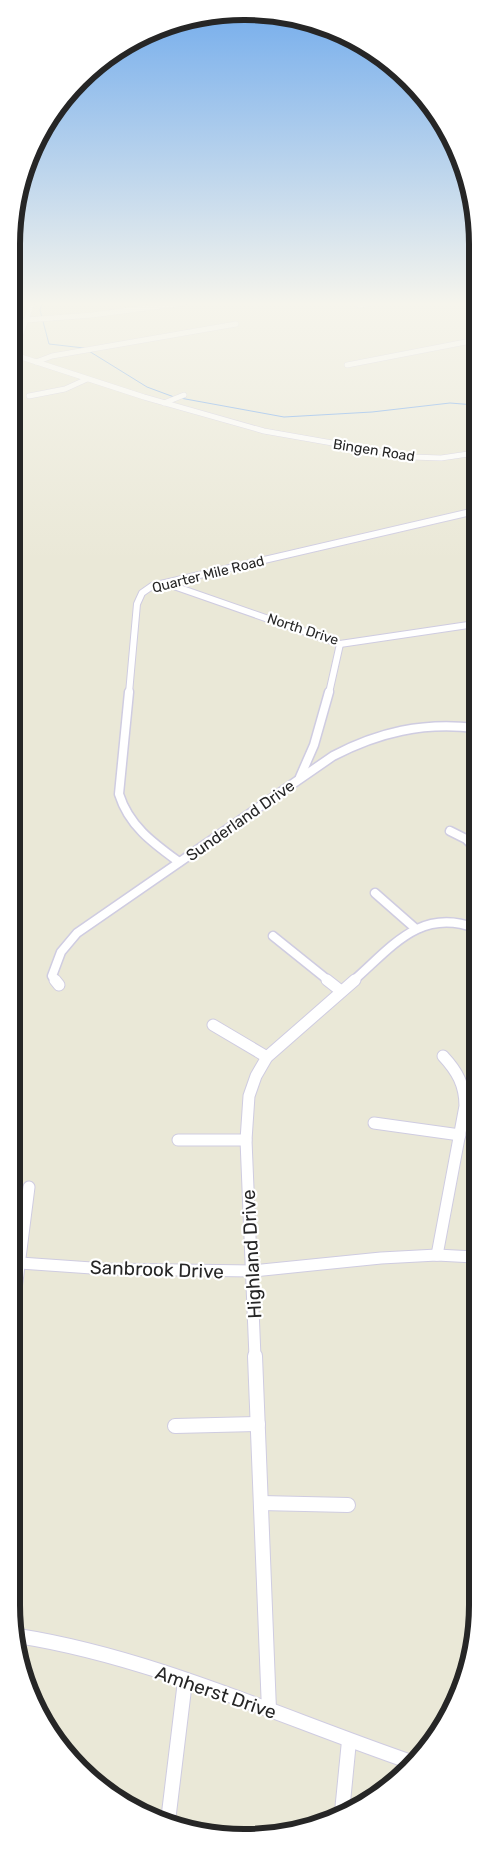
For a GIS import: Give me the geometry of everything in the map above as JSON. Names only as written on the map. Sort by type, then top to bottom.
[{"type":"street","points":[[29,396],[64,389]]},
{"type":"street","name":"Bingen Road","points":[[121,389],[264,431],[412,457],[441,458],[469,454]]},
{"type":"street","points":[[164,403],[184,394]]},
{"type":"street","name":"Quarter Mile Road","points":[[179,862],[142,833],[131,821],[121,801],[120,794],[138,604],[144,590],[152,586],[469,512]]},
{"type":"street","name":"North Drive","points":[[165,583],[340,644],[469,625]]},
{"type":"street","points":[[299,780],[311,758],[318,736],[340,644]]},
{"type":"street","name":"Sunderland Drive","points":[[59,985],[52,976],[54,965],[63,949],[77,933],[333,756],[372,736],[422,726],[445,725],[469,727]]},
{"type":"street","points":[[450,831],[469,842]]},
{"type":"street","points":[[374,893],[416,929]]},
{"type":"street","name":"Highland Drive","points":[[269,1710],[253,1272],[246,1140],[247,1108],[250,1091],[267,1057],[341,990],[410,932],[439,922],[469,924]]},
{"type":"street","points":[[273,936],[341,990]]},
{"type":"street","points":[[213,1025],[267,1057]]},
{"type":"street","points":[[436,1255],[466,1098],[464,1086],[452,1066],[443,1056]]},
{"type":"street","points":[[374,1123],[460,1135]]},
{"type":"street","points":[[178,1140],[246,1140]]},
{"type":"street","points":[[20,1263],[29,1187]]},
{"type":"street","name":"Sanbrook Drive","points":[[20,1263],[106,1269],[253,1272],[381,1258],[436,1255],[469,1258]]},
{"type":"street","points":[[175,1426],[258,1424]]},
{"type":"street","points":[[262,1503],[348,1505]]},
{"type":"street","name":"Amherst Drive","points":[[22,1637],[63,1643],[98,1652],[269,1710],[349,1741],[406,1760]]},
{"type":"street","points":[[169,1813],[185,1681]]},
{"type":"street","points":[[343,1807],[349,1741]]},
{"type":"waterway","points":[[153,389],[174,397]]},
{"type":"waterway","points":[[180,398],[284,417],[372,412],[450,403],[469,405]]}]
